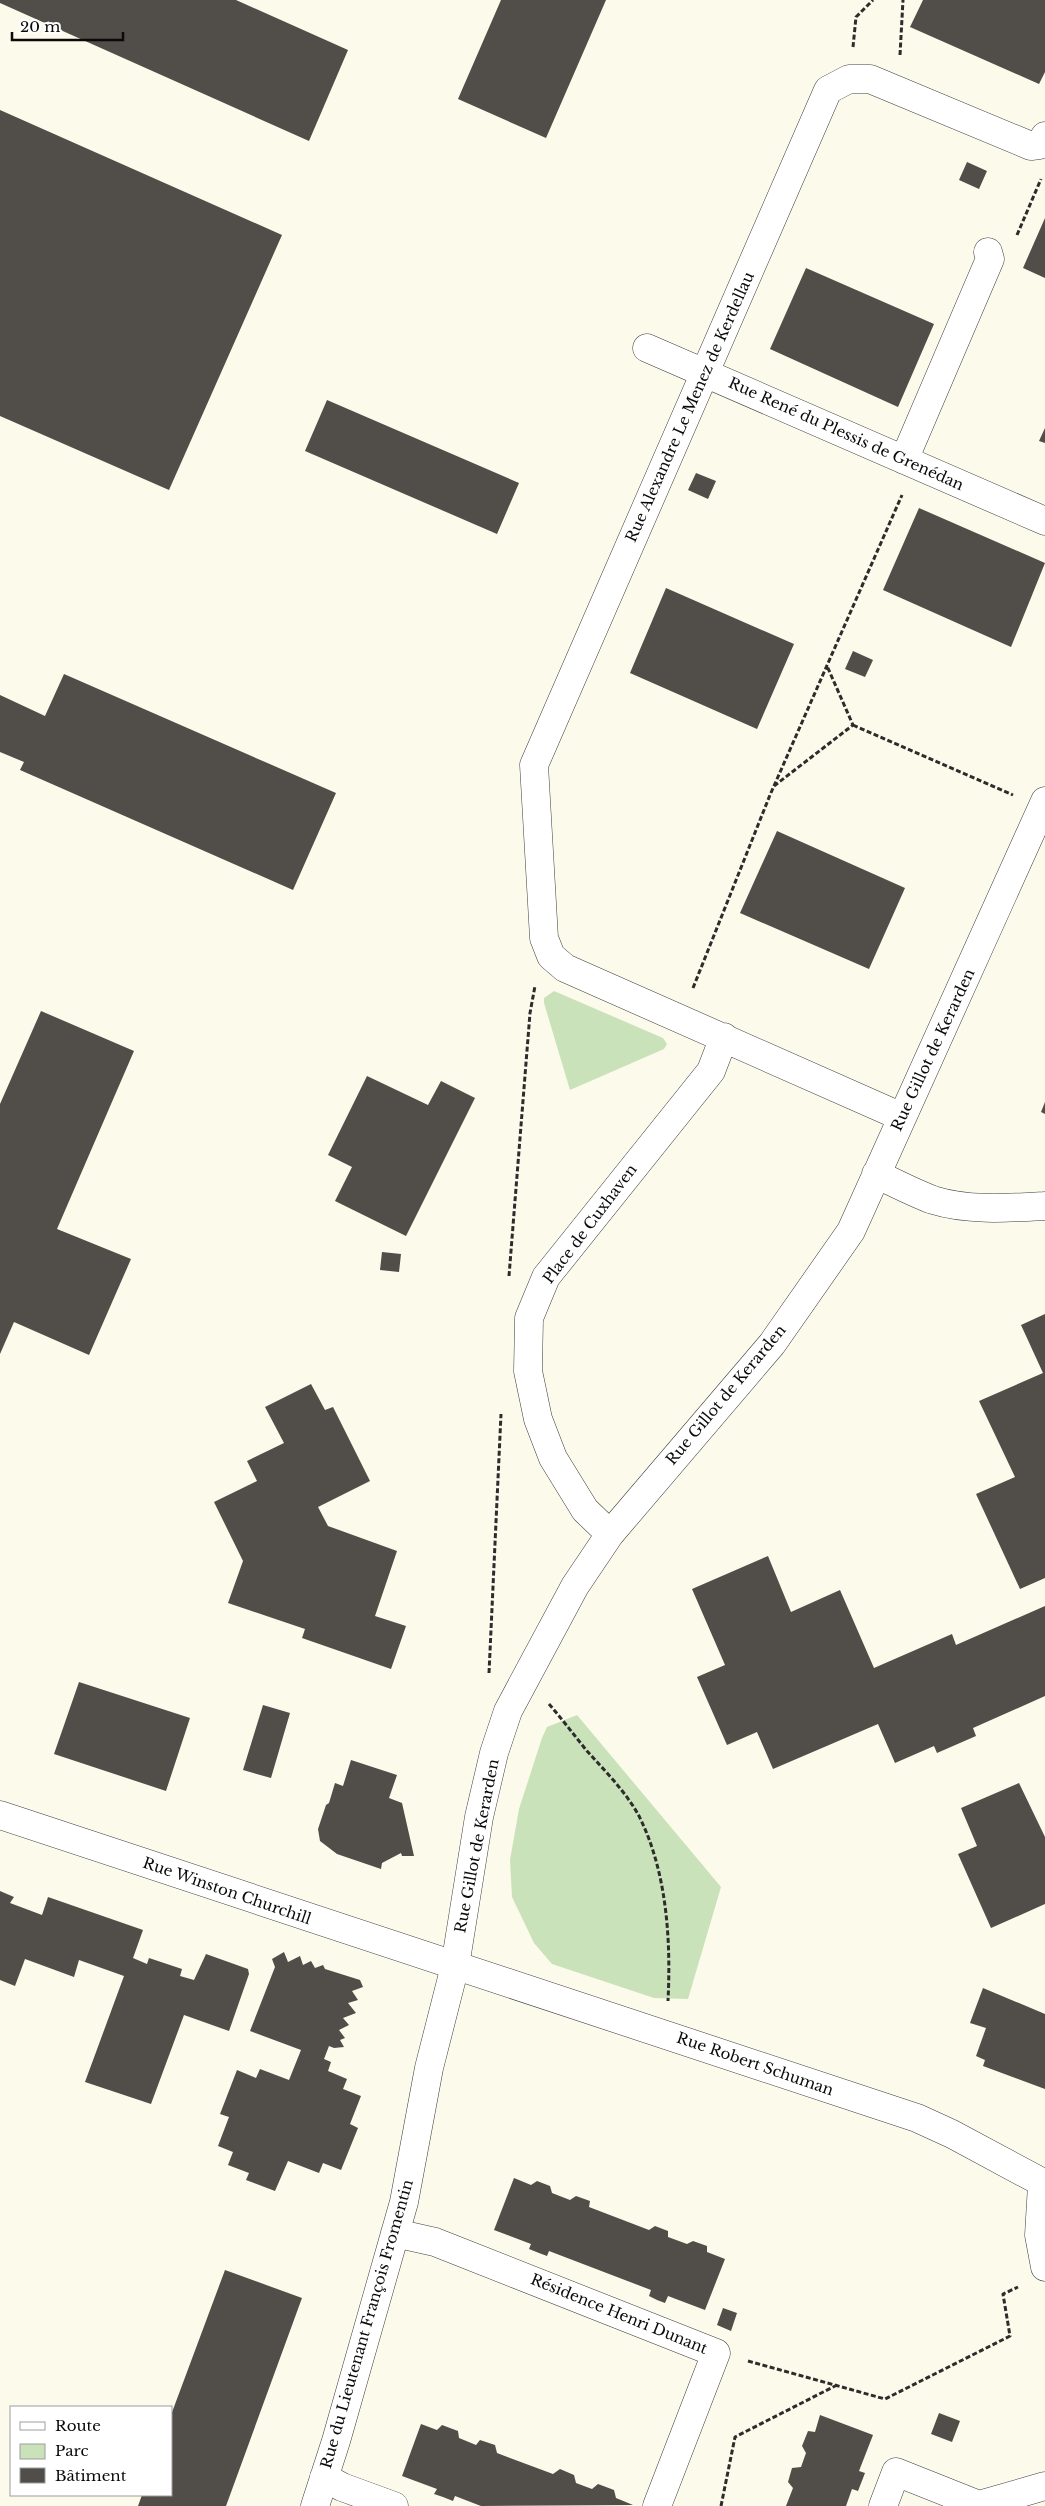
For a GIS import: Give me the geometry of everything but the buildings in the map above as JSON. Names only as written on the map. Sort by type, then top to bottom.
[{"type":"street","points":[[849,79],[870,79],[897,88],[1031,146],[1039,145],[1045,136]]},
{"type":"street","name":"Rue Alexandre Le Menez de Kerdellau","points":[[688,1021],[565,968],[550,956],[542,921],[534,765],[828,90],[849,79]]},
{"type":"street","points":[[910,462],[990,259],[988,252]]},
{"type":"street","name":"Rue René du Plessis de Grenédan","points":[[647,348],[1045,521]]},
{"type":"street","name":"Rue Gillot de Kerarden","points":[[454,1966],[469,1872],[492,1762],[508,1711],[525,1675],[575,1586],[610,1534],[772,1344],[851,1231],[1044,805]]},
{"type":"street","points":[[688,1021],[902,1117]]},
{"type":"street","name":"Place de Cuxhaven","points":[[610,1534],[585,1510],[553,1458],[538,1419],[528,1371],[528,1318],[546,1277],[710,1070],[724,1037]]},
{"type":"street","points":[[876,1174],[933,1200],[959,1205],[1007,1208],[1045,1206]]},
{"type":"street","name":"Rue Winston Churchill","points":[[0,1815],[454,1966]]},
{"type":"street","name":"Rue Robert Schuman","points":[[454,1966],[667,2034],[917,2118],[952,2134],[1044,2184]]},
{"type":"street","name":"Rue du Lieutenant François Fromentin","points":[[315,2506],[404,2202],[429,2068],[454,1966]]},
{"type":"street","points":[[1044,2184],[1039,2235],[1045,2267]]},
{"type":"street","name":"Résidence Henri Dunant","points":[[395,2233],[435,2242],[716,2353],[657,2506]]},
{"type":"street","points":[[883,2506],[896,2472],[979,2505],[1045,2486]]},
{"type":"street","points":[[324,2477],[342,2487],[394,2506]]},
{"type":"path","points":[[849,79],[856,17],[873,0]]},
{"type":"path","points":[[897,88],[903,0]]},
{"type":"path","points":[[1014,242],[1045,171]]},
{"type":"path","points":[[688,1021],[689,999],[774,786],[827,666],[910,462]]},
{"type":"path","points":[[827,666],[853,726],[1044,805]]},
{"type":"path","points":[[774,786],[853,726]]},
{"type":"path","points":[[525,1675],[616,1783],[638,1815],[648,1839],[665,1901],[670,1958],[667,2034]]},
{"type":"path","points":[[716,2353],[885,2399],[1010,2336],[1003,2294],[1020,2286]]},
{"type":"path","points":[[721,2506],[735,2437],[838,2385]]},
{"type":"green space","points":[[554,991],[663,1038],[667,1044],[664,1049],[570,1090],[544,1003],[544,998]]},
{"type":"green space","points":[[577,1715],[721,1887],[688,1999],[654,1998],[552,1964],[534,1943],[512,1897],[510,1860],[519,1809],[542,1738],[547,1727]]}]
